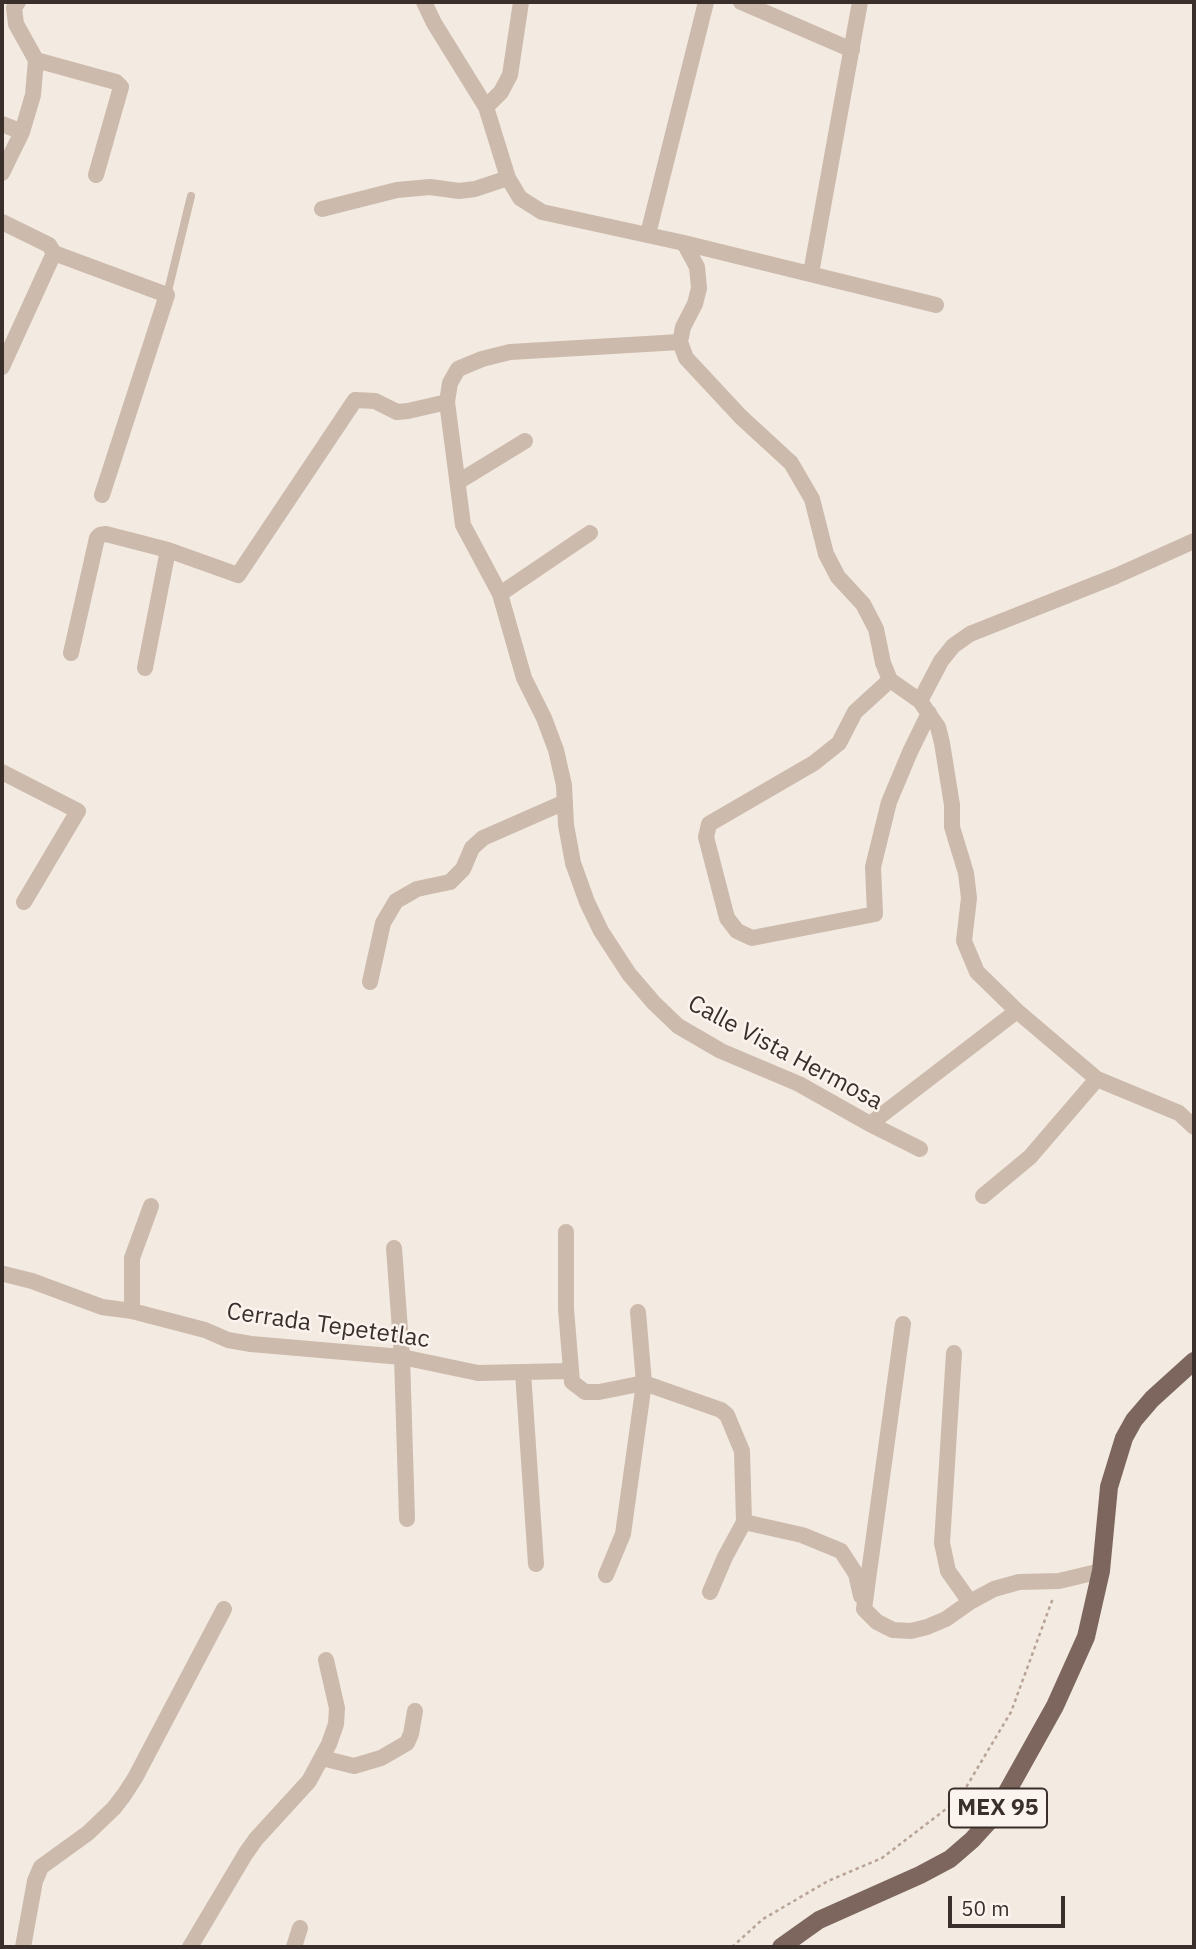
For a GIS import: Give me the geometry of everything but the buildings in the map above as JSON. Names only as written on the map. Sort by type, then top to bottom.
[{"type":"main road","name":"MEX 95","points":[[781,1947],[819,1920],[950,1859],[986,1825],[1013,1782],[1086,1637],[1101,1571],[1110,1487],[1124,1438],[1134,1420],[1152,1399],[1194,1362]]},
{"type":"street","points":[[424,2],[486,107],[508,178],[520,198],[542,212],[649,234],[936,305]]},
{"type":"street","points":[[486,107],[502,92],[510,75],[521,2]]},
{"type":"street","points":[[649,234],[706,2]]},
{"type":"street","points":[[741,2],[852,50]]},
{"type":"street","points":[[811,273],[860,2]]},
{"type":"street","points":[[2,173],[22,132],[33,95],[36,60],[16,24],[11,5]]},
{"type":"street","points":[[36,60],[116,82],[121,87],[96,175]]},
{"type":"street","points":[[2,124],[22,132]]},
{"type":"street","points":[[322,209],[397,190],[430,187],[459,191],[475,189],[508,178]]},
{"type":"street","points":[[2,222],[49,245],[54,253],[167,295],[102,495]]},
{"type":"street","points":[[684,243],[697,267],[699,288],[695,304],[683,327],[680,342],[685,358],[741,418],[791,463],[812,499],[826,554],[838,577],[863,604],[876,629],[883,663],[890,680],[925,707],[938,727],[952,805],[952,827],[966,873],[969,898],[964,941],[977,972],[1017,1011],[1097,1079],[1179,1113],[1194,1127]]},
{"type":"street","points":[[2,367],[54,253]]},
{"type":"street","name":"Calle Vista Hermosa","points":[[680,342],[510,352],[458,369],[450,383],[447,402],[463,525],[500,594],[524,678],[556,750],[573,863],[587,902],[601,931],[629,974],[678,1026],[721,1051],[799,1084],[920,1149]]},
{"type":"street","points":[[71,653],[97,538],[106,534],[168,550],[238,575],[355,400],[375,401],[397,412],[447,402]]},
{"type":"street","points":[[458,482],[525,441]]},
{"type":"street","points":[[500,594],[590,533]]},
{"type":"street","points":[[890,680],[855,712],[839,743],[814,763],[709,824],[706,837],[723,904],[727,918],[737,931],[752,938],[875,914],[873,867],[889,802],[941,661],[953,646],[970,634],[1116,576],[1194,541]]},
{"type":"street","points":[[145,668],[168,550]]},
{"type":"street","points":[[2,772],[78,811],[24,902]]},
{"type":"street","points":[[370,982],[383,923],[396,901],[417,889],[450,882],[463,869],[472,848],[484,838],[565,802]]},
{"type":"street","points":[[870,1124],[1017,1011]]},
{"type":"street","points":[[984,1196],[1030,1157],[1097,1079]]},
{"type":"street","points":[[132,1311],[132,1258],[151,1206]]},
{"type":"street","points":[[566,1232],[569,1371],[572,1382],[585,1392],[599,1392],[644,1383],[721,1410],[727,1415],[742,1451],[744,1522],[710,1592]]},
{"type":"street","points":[[394,1248],[402,1357],[407,1519]]},
{"type":"street","name":"Cerrada Tepetetlac","points":[[3,1275],[32,1282],[102,1307],[132,1311],[240,1342],[402,1357],[478,1373],[569,1371]]},
{"type":"street","points":[[606,1575],[623,1534],[644,1383],[638,1312]]},
{"type":"street","points":[[864,1609],[903,1324]]},
{"type":"street","points":[[954,1353],[942,1543],[948,1571],[970,1602]]},
{"type":"street","points":[[523,1372],[536,1564]]},
{"type":"street","points":[[744,1522],[802,1535],[841,1551],[856,1574],[864,1609],[877,1622],[893,1630],[927,1628],[994,1589],[1019,1582],[1059,1581],[1101,1571]]},
{"type":"street","points":[[23,1947],[34,1881],[41,1867],[88,1833],[124,1795],[135,1779],[224,1609]]},
{"type":"street","points":[[190,1947],[256,1839],[309,1781],[322,1758],[335,1724],[337,1708],[326,1660]]},
{"type":"street","points":[[322,1758],[354,1766],[381,1758],[407,1743],[415,1711]]},
{"type":"street","points":[[295,1947],[300,1928]]},
{"type":"lane","points":[[167,295],[191,196]]},
{"type":"path","points":[[732,1947],[763,1919],[828,1881],[882,1858],[959,1799],[1011,1712],[1059,1581]]}]
